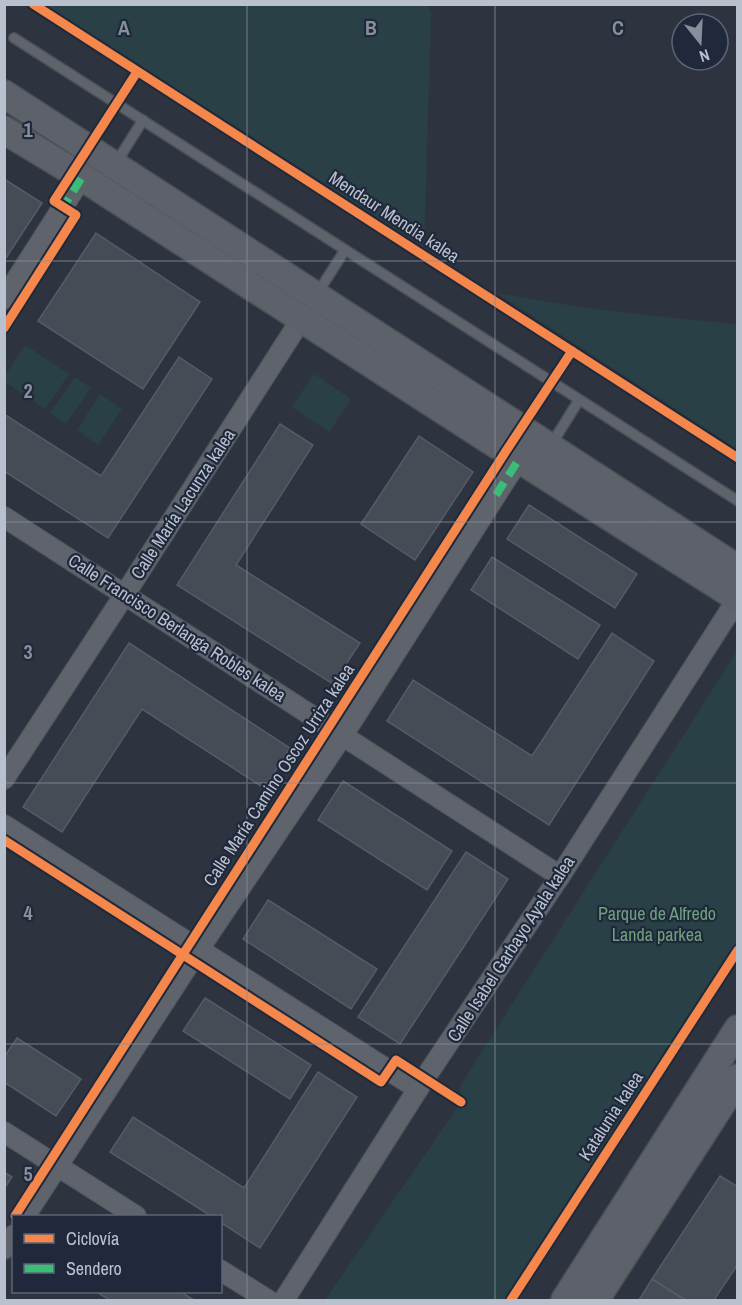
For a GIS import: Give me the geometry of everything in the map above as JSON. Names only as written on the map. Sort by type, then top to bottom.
[{"type":"street","points":[[4,94],[115,165],[519,459],[738,598]]},
{"type":"street","points":[[4,130],[549,447],[738,569]]},
{"type":"street","points":[[4,299],[82,177]]},
{"type":"street","name":"Calle María Lacunza kalea","points":[[4,779],[309,307]]},
{"type":"street","name":"Calle María Camino Oscoz Urriza kalea","points":[[26,1215],[199,949],[343,735],[519,459]]},
{"type":"street","name":"Calle Francisco Berlanga Robles kalea","points":[[4,517],[560,876]]},
{"type":"street","name":"Calle Isabel Garbayo Ayala kalea","points":[[284,1300],[418,1089],[560,876],[738,598]]},
{"type":"street","points":[[4,825],[418,1089]]},
{"type":"street","points":[[565,1300],[738,1029]]},
{"type":"street","points":[[595,1300],[738,1078]]},
{"type":"street","points":[[4,1132],[134,1215]]},
{"type":"street","points":[[222,1271],[268,1300]]},
{"type":"lane","points":[[14,38],[738,501]]},
{"type":"lane","points":[[115,165],[143,120]]},
{"type":"lane","points":[[309,307],[345,250]]},
{"type":"lane","points":[[549,447],[579,400]]},
{"type":"green space","points":[[44,5],[428,5],[431,15],[424,247]]},
{"type":"green space","points":[[497,293],[617,312],[737,324],[737,449]]},
{"type":"green space","points":[[25,345],[69,374],[45,409],[5,382],[5,376]]},
{"type":"green space","points":[[314,374],[351,399],[329,432],[292,407]]},
{"type":"green space","points":[[75,377],[91,388],[66,424],[50,413]]},
{"type":"green space","points":[[100,394],[122,409],[98,445],[77,430]]},
{"type":"green space","name":"Parque de Alfredo Landa parkea","points":[[737,651],[737,944],[507,1300],[325,1300],[461,1102],[460,1086]]},
{"type":"building","points":[[4,179],[42,203],[4,261]]},
{"type":"building","points":[[96,233],[200,302],[143,389],[38,321]]},
{"type":"building","points":[[179,357],[212,379],[108,538],[4,471],[4,414],[101,476]]},
{"type":"building","points":[[280,424],[313,445],[236,565],[360,643],[333,684],[177,585]]},
{"type":"building","points":[[419,436],[473,472],[415,560],[361,524]]},
{"type":"building","points":[[529,505],[637,574],[615,608],[507,539]]},
{"type":"building","points":[[492,557],[600,625],[578,659],[471,590]]},
{"type":"building","points":[[612,633],[654,661],[549,825],[387,721],[413,680],[532,756]]},
{"type":"building","points":[[129,643],[290,748],[264,788],[142,709],[62,832],[23,807]]},
{"type":"building","points":[[343,781],[452,851],[427,890],[318,820]]},
{"type":"building","points":[[466,852],[508,879],[400,1044],[358,1017]]},
{"type":"building","points":[[268,900],[377,969],[351,1009],[243,939]]},
{"type":"building","points":[[205,998],[311,1065],[290,1099],[183,1031]]},
{"type":"building","points":[[17,1038],[81,1079],[56,1116],[4,1082],[4,1057]]},
{"type":"building","points":[[318,1072],[357,1097],[260,1248],[222,1223],[222,1215],[209,1215],[110,1152],[133,1117],[244,1188]]},
{"type":"building","points":[[4,1172],[12,1177],[4,1189]]},
{"type":"building","points":[[720,1176],[738,1187],[738,1264],[714,1300],[685,1300],[652,1279]]},
{"type":"building","points":[[652,1279],[685,1300],[639,1300]]},
{"type":"building","points":[[98,1293],[183,1293],[194,1300],[110,1300]]},
{"type":"marked path","points":[[61,211],[82,177]]},
{"type":"marked path","points":[[496,495],[519,459]]},
{"type":"cycle path","name":"Mendaur Mendia kalea","points":[[33,4],[738,458]]},
{"type":"cycle path","points":[[4,328],[76,215],[54,201],[137,72]]},
{"type":"cycle path","points":[[16,1215],[572,351]]},
{"type":"cycle path","points":[[4,840],[381,1082],[396,1060],[461,1102]]},
{"type":"cycle path","name":"Katalunia kalea","points":[[511,1300],[738,950]]}]
